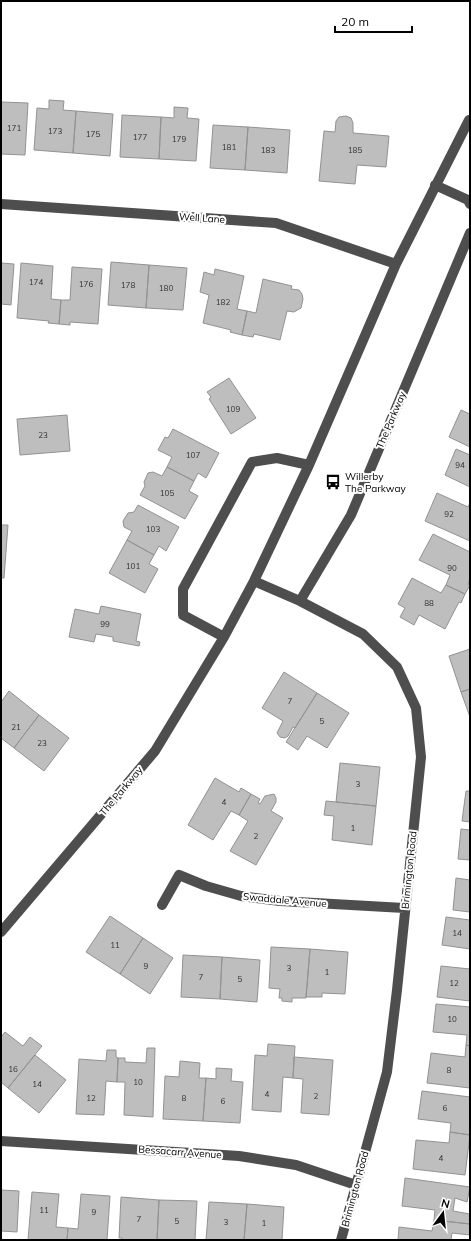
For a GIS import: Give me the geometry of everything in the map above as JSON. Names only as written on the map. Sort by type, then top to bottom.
[{"type":"street","name":"The Parkway","points":[[1,932],[155,751],[224,637],[254,581],[309,465],[396,264],[468,120]]},
{"type":"street","points":[[435,185],[468,200],[470,204]]},
{"type":"street","name":"Well Lane","points":[[1,204],[276,223],[396,264]]},
{"type":"street","name":"The Parkway","points":[[300,601],[351,515],[470,233]]},
{"type":"street","points":[[224,637],[183,615],[182,589],[252,462],[277,458],[309,465]]},
{"type":"street","name":"Brimington Road","points":[[254,581],[300,601],[363,634],[397,667],[416,708],[421,757],[387,1072],[341,1240]]},
{"type":"street","name":"Swaddale Avenue","points":[[162,905],[179,875],[206,886],[240,896],[280,901],[404,908]]},
{"type":"street","name":"Bessacarr Avenue","points":[[1,1142],[239,1156],[296,1165],[356,1185]]},
{"type":"building","points":[[49,100],[64,101],[63,110],[76,111],[73,153],[34,150],[37,108],[49,109]]},
{"type":"building","points":[[1,102],[28,103],[25,155],[1,154]]},
{"type":"building","points":[[174,107],[188,108],[187,118],[199,119],[196,161],[159,159],[161,117],[174,118]]},
{"type":"building","points":[[76,111],[113,114],[110,156],[73,153]]},
{"type":"building","points":[[122,115],[161,117],[159,159],[120,157]]},
{"type":"building","points":[[346,116],[351,118],[353,123],[353,133],[389,136],[386,167],[357,165],[355,184],[319,181],[324,131],[335,132],[336,121],[339,117]]},
{"type":"building","points":[[213,125],[248,127],[245,170],[210,168]]},
{"type":"building","points":[[248,127],[290,130],[287,173],[245,170]]},
{"type":"building","points":[[111,262],[149,265],[146,308],[108,305]]},
{"type":"building","points":[[1,263],[14,264],[11,305],[1,304]]},
{"type":"building","points":[[21,263],[53,266],[51,299],[61,300],[59,324],[48,323],[49,321],[17,318]]},
{"type":"building","points":[[149,265],[187,268],[183,310],[146,308]]},
{"type":"building","points":[[72,267],[102,269],[98,324],[70,322],[70,325],[59,324],[61,300],[70,300]]},
{"type":"building","points":[[215,269],[244,276],[237,309],[247,311],[242,335],[230,332],[231,330],[203,323],[209,295],[200,292],[204,272],[214,275]]},
{"type":"building","points":[[263,279],[292,286],[291,289],[299,290],[302,294],[303,299],[301,308],[294,312],[287,311],[280,340],[254,334],[253,337],[242,335],[247,311],[256,313]]},
{"type":"building","points":[[229,378],[256,418],[231,434],[209,399],[211,397],[207,392]]},
{"type":"building","points":[[461,410],[470,414],[470,447],[449,437]]},
{"type":"building","points":[[67,415],[70,451],[20,455],[17,419]]},
{"type":"building","points":[[173,429],[219,453],[206,478],[198,473],[194,481],[167,467],[172,457],[158,450],[165,437],[168,438]]},
{"type":"building","points":[[456,449],[470,455],[470,487],[445,475]]},
{"type":"building","points":[[167,467],[194,481],[189,491],[198,496],[185,519],[140,495],[145,486],[144,482],[148,473],[153,472],[162,476]]},
{"type":"building","points":[[437,493],[468,507],[470,503],[470,541],[425,521]]},
{"type":"building","points":[[138,505],[179,527],[166,551],[159,546],[154,555],[127,540],[132,531],[124,527],[123,521],[128,513],[134,512]]},
{"type":"building","points":[[1,525],[8,525],[4,578],[1,578]]},
{"type":"building","points":[[433,534],[470,552],[470,579],[468,584],[470,585],[465,594],[446,585],[450,575],[419,560]]},
{"type":"building","points":[[127,540],[154,555],[149,564],[158,569],[145,593],[109,573]]},
{"type":"building","points":[[412,578],[441,593],[446,585],[465,594],[461,603],[459,602],[445,629],[419,615],[414,625],[400,617],[405,608],[398,604]]},
{"type":"building","points":[[101,606],[141,614],[136,641],[140,642],[139,646],[113,641],[113,637],[96,634],[94,642],[69,637],[75,609],[99,614]]},
{"type":"building","points":[[470,649],[470,689],[461,692],[449,656]]},
{"type":"building","points":[[284,672],[317,693],[295,728],[293,727],[288,736],[285,738],[280,737],[277,733],[283,721],[262,708]]},
{"type":"building","points":[[470,689],[470,717],[461,692]]},
{"type":"building","points":[[9,691],[39,715],[14,748],[1,738],[1,702]]},
{"type":"building","points":[[317,693],[349,713],[327,748],[307,736],[298,750],[286,742]]},
{"type":"building","points":[[39,715],[69,738],[44,771],[14,748]]},
{"type":"building","points":[[340,763],[380,767],[376,806],[336,802]]},
{"type":"building","points":[[215,778],[239,792],[241,788],[251,794],[239,815],[231,811],[213,840],[188,825]]},
{"type":"building","points":[[466,791],[470,791],[470,822],[462,821]]},
{"type":"building","points":[[251,794],[260,799],[258,803],[260,804],[265,796],[274,794],[276,802],[271,811],[283,818],[256,865],[230,851],[248,821],[239,815]]},
{"type":"building","points":[[326,801],[376,806],[372,845],[332,840],[334,816],[324,815]]},
{"type":"building","points":[[461,829],[470,830],[470,860],[458,859]]},
{"type":"building","points":[[456,878],[470,880],[470,912],[453,910]]},
{"type":"building","points":[[110,916],[143,938],[120,974],[86,952]]},
{"type":"building","points":[[446,917],[470,920],[470,949],[442,945]]},
{"type":"building","points":[[143,938],[173,958],[150,994],[120,974]]},
{"type":"building","points":[[271,947],[310,949],[306,998],[292,998],[292,1002],[282,1001],[282,998],[279,998],[280,989],[269,988]]},
{"type":"building","points":[[310,949],[348,952],[345,994],[322,993],[322,997],[306,997]]},
{"type":"building","points":[[183,955],[222,957],[220,999],[181,997]]},
{"type":"building","points":[[222,957],[260,960],[257,1002],[220,999]]},
{"type":"building","points":[[441,966],[470,969],[470,1001],[437,997]]},
{"type":"building","points":[[436,1004],[470,1007],[470,1046],[466,1045],[467,1035],[433,1032]]},
{"type":"building","points":[[5,1032],[23,1046],[30,1037],[42,1046],[8,1088],[1,1082],[1,1037]]},
{"type":"building","points":[[268,1044],[295,1046],[293,1078],[283,1077],[281,1112],[252,1110],[255,1055],[267,1056]]},
{"type":"building","points":[[466,1045],[470,1046],[470,1088],[427,1083],[431,1053],[465,1057]]},
{"type":"building","points":[[147,1048],[155,1048],[153,1117],[124,1115],[125,1082],[117,1082],[118,1058],[125,1058],[125,1062],[146,1063]]},
{"type":"building","points":[[107,1050],[116,1050],[116,1057],[118,1058],[117,1082],[106,1081],[104,1115],[76,1114],[79,1059],[106,1061]]},
{"type":"building","points":[[35,1055],[66,1080],[39,1113],[8,1088]]},
{"type":"building","points":[[294,1057],[333,1060],[329,1115],[301,1113],[303,1079],[293,1078]]},
{"type":"building","points":[[180,1061],[200,1063],[199,1078],[206,1078],[203,1121],[163,1119],[165,1076],[179,1077]]},
{"type":"building","points":[[216,1068],[232,1069],[231,1081],[243,1082],[240,1123],[203,1121],[206,1078],[216,1079]]},
{"type":"building","points":[[422,1091],[470,1097],[470,1135],[450,1132],[451,1123],[418,1119]]},
{"type":"building","points":[[450,1132],[470,1135],[465,1175],[413,1169],[416,1140],[449,1143]]},
{"type":"building","points":[[405,1178],[470,1187],[467,1202],[455,1198],[453,1211],[470,1214],[470,1224],[434,1220],[435,1210],[402,1206]]},
{"type":"building","points":[[1,1190],[19,1191],[17,1232],[1,1231]]},
{"type":"building","points":[[32,1192],[59,1194],[56,1227],[68,1228],[67,1240],[28,1240]]},
{"type":"building","points":[[81,1194],[110,1196],[107,1240],[67,1240],[68,1228],[78,1229]]},
{"type":"building","points":[[121,1197],[159,1200],[157,1240],[122,1240],[122,1238],[119,1238]]},
{"type":"building","points":[[159,1200],[197,1201],[195,1240],[157,1240]]},
{"type":"building","points":[[209,1202],[247,1204],[244,1240],[206,1240]]},
{"type":"building","points":[[247,1204],[284,1207],[282,1240],[244,1240]]},
{"type":"building","points":[[434,1220],[470,1224],[470,1235],[452,1233],[451,1240],[398,1240],[399,1227],[432,1231]]},
{"type":"place","name":"Willerby The Parkway","points":[[333,482]]}]
